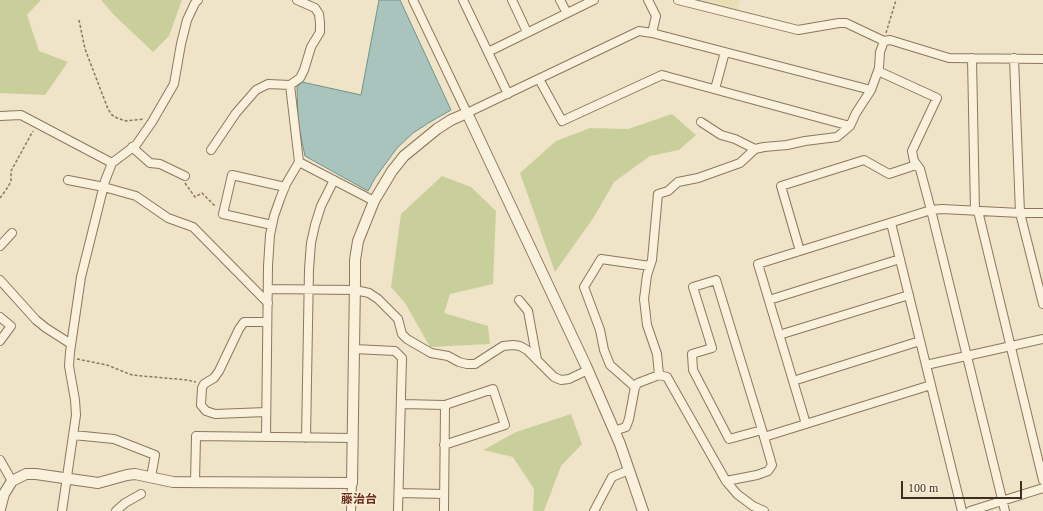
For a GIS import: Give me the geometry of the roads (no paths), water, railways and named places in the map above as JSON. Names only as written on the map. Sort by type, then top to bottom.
[{"type":"street","points":[[62,511],[76,416],[75,400],[69,366],[71,344],[81,277],[104,187],[112,162],[136,145],[174,84],[187,20],[198,0]]},
{"type":"street","points":[[212,150],[236,113],[256,90],[268,84],[290,85],[300,78],[311,47],[320,32],[320,23],[315,8],[297,0]]},
{"type":"street","points":[[413,0],[588,370],[614,431],[643,511]]},
{"type":"street","points":[[463,0],[508,94]]},
{"type":"street","points":[[512,0],[528,32]]},
{"type":"street","points":[[560,0],[567,13]]},
{"type":"street","points":[[488,52],[594,0]]},
{"type":"street","points":[[648,0],[656,16],[652,33]]},
{"type":"street","points":[[678,0],[798,30],[846,23],[884,41],[890,40],[949,58],[1043,58]]},
{"type":"street","points":[[351,511],[355,260],[358,241],[374,201],[392,171],[404,156],[437,129],[451,120],[639,31],[652,33],[871,90]]},
{"type":"street","points":[[659,374],[657,354],[647,325],[644,299],[647,276],[652,260],[658,194],[668,191],[678,182],[698,178],[740,162],[755,149],[837,137],[850,126],[856,113],[871,90],[878,71],[880,52],[884,41]]},
{"type":"street","points":[[715,89],[725,52]]},
{"type":"street","points":[[972,58],[976,211],[1043,480]]},
{"type":"street","points":[[1014,58],[1020,213],[1043,304]]},
{"type":"street","points":[[878,71],[937,98],[912,151],[914,161],[920,170],[931,210],[1006,511]]},
{"type":"street","points":[[539,79],[562,121],[662,75],[850,126]]},
{"type":"street","points":[[266,437],[267,322],[269,258],[272,225],[285,187],[299,162],[290,85]]},
{"type":"street","points":[[0,116],[21,115],[112,162]]},
{"type":"street","points":[[701,122],[721,135],[735,139],[755,149]]},
{"type":"street","points":[[132,147],[150,163],[160,164],[185,176]]},
{"type":"street","points":[[800,251],[781,186],[864,160],[889,174],[916,165]]},
{"type":"street","points":[[299,162],[374,201]]},
{"type":"street","points":[[272,225],[223,214],[232,175],[285,187]]},
{"type":"street","points":[[68,180],[104,187],[136,196],[168,218],[193,227],[268,303]]},
{"type":"street","points":[[306,438],[311,243],[323,201],[334,180]]},
{"type":"street","points":[[806,424],[758,264],[931,210],[942,209],[1043,213]]},
{"type":"street","points":[[891,223],[962,511]]},
{"type":"street","points":[[0,246],[12,233]]},
{"type":"street","points":[[635,387],[610,364],[604,350],[600,330],[584,287],[602,259],[650,266]]},
{"type":"street","points":[[768,300],[900,259]]},
{"type":"street","points":[[0,280],[36,320],[71,344]]},
{"type":"street","points":[[726,481],[757,475],[768,471],[772,465],[763,434],[716,280],[693,287],[712,348],[692,354],[693,370],[729,439],[763,434],[806,424],[931,385]]},
{"type":"street","points":[[268,288],[355,290],[369,293],[378,299],[398,319],[402,334],[407,339],[431,353],[448,356],[458,362],[475,364],[504,346],[513,345],[520,346],[527,350],[554,378],[561,380],[569,379],[588,370]]},
{"type":"street","points":[[779,335],[909,295]]},
{"type":"street","points":[[519,300],[528,311],[537,360]]},
{"type":"street","points":[[0,317],[11,326],[0,341]]},
{"type":"street","points":[[266,412],[215,414],[206,411],[201,406],[202,388],[204,384],[214,378],[244,322],[267,322]]},
{"type":"street","points":[[926,365],[1043,339]]},
{"type":"street","points":[[793,380],[920,341]]},
{"type":"street","points":[[354,349],[395,351],[402,358],[398,511]]},
{"type":"street","points":[[614,431],[626,427],[635,387],[638,383],[659,374],[667,377],[726,481],[737,494],[753,506],[764,511]]},
{"type":"street","points":[[401,404],[445,405],[493,389],[505,425],[444,445]]},
{"type":"street","points":[[444,511],[445,405]]},
{"type":"street","points":[[73,435],[114,439],[155,455],[151,477]]},
{"type":"street","points":[[195,482],[196,436],[352,438]]},
{"type":"street","points":[[0,460],[12,480]]},
{"type":"street","points":[[594,511],[612,477],[628,470]]},
{"type":"street","points":[[0,508],[4,494],[12,480],[26,474],[36,474],[98,483],[135,474],[173,482],[352,483]]},
{"type":"street","points":[[970,511],[1043,488]]},
{"type":"street","points":[[399,493],[444,494]]},
{"type":"street","points":[[116,511],[125,503],[142,494]]},
{"type":"water","points":[[379,0],[400,0],[451,110],[413,133],[397,148],[375,178],[368,191],[305,156],[298,123],[297,87],[302,82],[361,95]]},
{"type":"district","name":"藤治台","points":[[359,498]]}]
